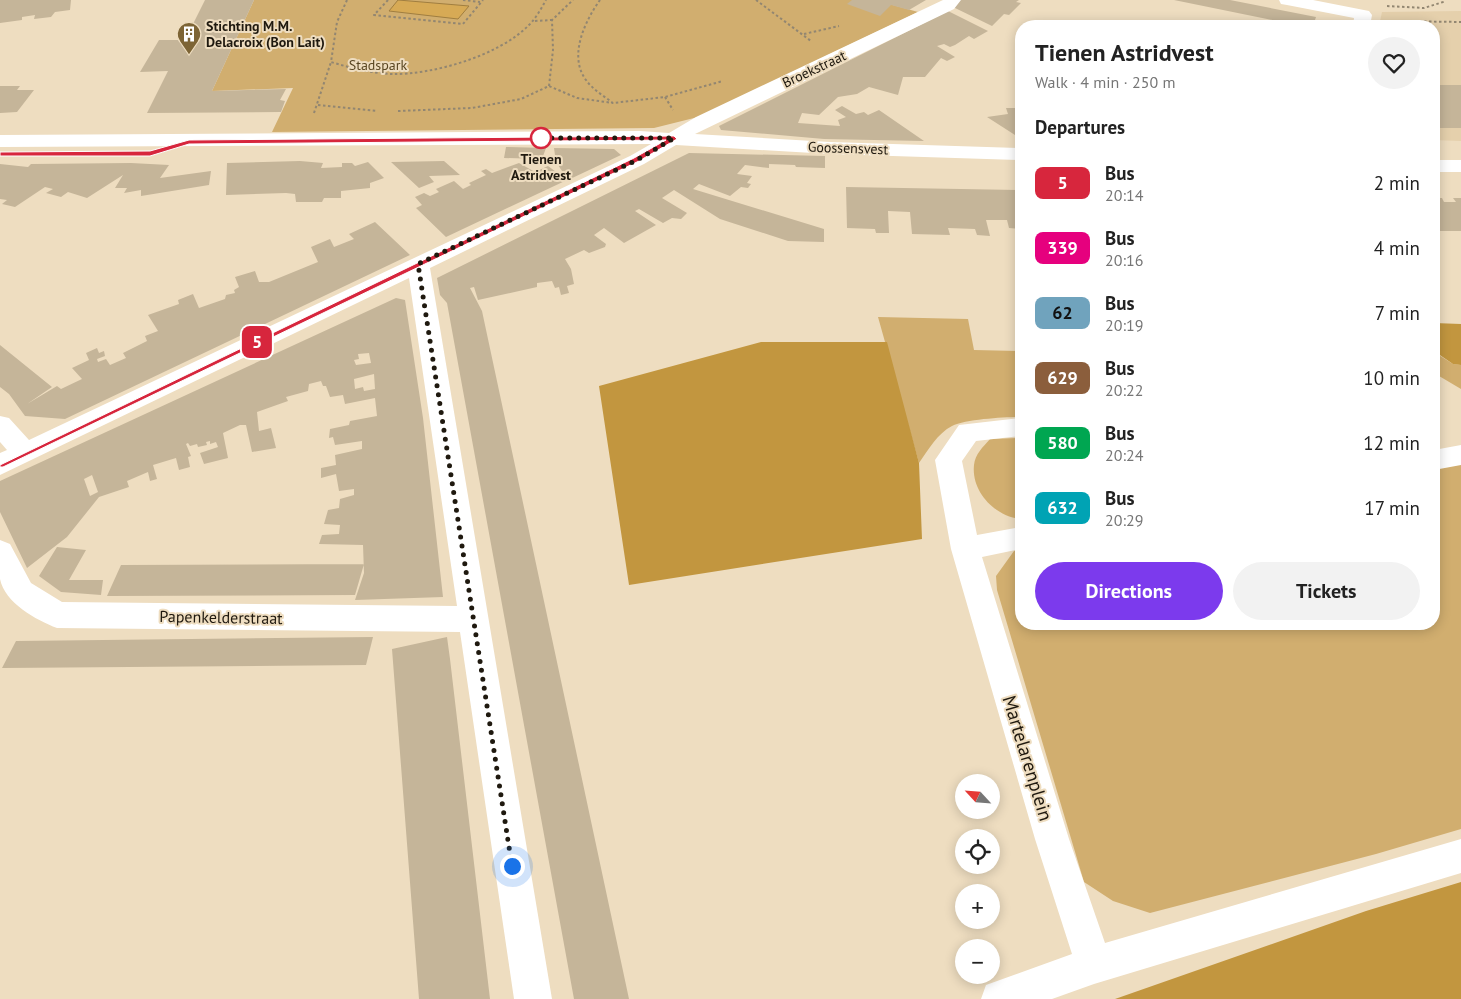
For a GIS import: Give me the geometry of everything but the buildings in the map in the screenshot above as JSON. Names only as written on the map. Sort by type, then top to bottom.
[{"type":"street","name":"Broekstraat","points":[[0,464],[637,160],[703,121],[948,5],[953,0]]},
{"type":"street","points":[[1287,0],[1362,20]]},
{"type":"street","name":"Goossensvest","points":[[189,142],[674,138],[830,148],[1015,154]]},
{"type":"street","points":[[0,141],[189,142]]},
{"type":"street","points":[[0,154],[150,153],[189,142]]},
{"type":"street","points":[[1440,166],[1461,166]]},
{"type":"street","points":[[418,264],[533,999]]},
{"type":"street","points":[[0,425],[25,452]]},
{"type":"street","name":"Martelarenplein","points":[[1015,428],[968,432],[948,460],[965,549],[1052,838],[1094,965]]},
{"type":"street","points":[[1440,459],[1461,455]]},
{"type":"street","points":[[965,549],[1015,539]]},
{"type":"street","name":"Papenkelderstraat","points":[[0,552],[21,592],[57,615],[474,619]]},
{"type":"street","points":[[1000,999],[1094,965],[1461,856]]},
{"type":"path","points":[[302,141],[318,105],[331,62],[337,24],[342,8],[347,0]]},
{"type":"path","points":[[388,0],[374,15],[463,24],[482,1]]},
{"type":"path","points":[[463,0],[482,1]]},
{"type":"path","points":[[331,62],[363,72],[385,74],[436,71],[502,43],[522,32],[535,21],[546,0]]},
{"type":"path","points":[[535,21],[552,20],[573,0]]},
{"type":"path","points":[[600,0],[588,16],[578,50],[584,78],[613,103]]},
{"type":"path","points":[[756,0],[810,41],[802,44]]},
{"type":"path","points":[[1362,20],[1385,6],[1424,8],[1443,2],[1443,0]]},
{"type":"path","points":[[549,86],[553,50],[552,20]]},
{"type":"path","points":[[1440,22],[1461,22]]},
{"type":"path","points":[[803,34],[840,26]]},
{"type":"path","points":[[396,111],[472,108],[521,100],[549,86],[577,98],[613,103],[665,97],[729,78]]},
{"type":"path","points":[[318,105],[377,112]]},
{"type":"shaded area","points":[[398,0],[469,6],[458,19],[389,11]]},
{"type":"shaded area","points":[[1461,11],[1461,141],[1440,140],[1440,20],[1380,20],[1382,12]]},
{"type":"shaded area","points":[[1440,323],[1461,324],[1461,365],[1453,364],[1440,355]]},
{"type":"shaded area","points":[[761,342],[887,342],[919,463],[922,539],[629,585],[599,386]]},
{"type":"shaded area","points":[[1461,882],[1461,999],[1115,999],[1366,911]]},
{"type":"green space","name":"Stadspark","points":[[254,0],[875,0],[918,12],[698,117],[654,128],[272,132],[293,88],[212,91]]},
{"type":"green space","points":[[878,317],[968,319],[974,350],[1015,351],[1015,417],[976,420],[952,426],[938,437],[919,463]]},
{"type":"green space","points":[[1440,356],[1453,364],[1461,365],[1461,389],[1440,377]]},
{"type":"green space","points":[[1015,438],[1015,518],[1003,514],[994,508],[981,493],[977,485],[974,475],[975,461],[982,448],[990,439]]},
{"type":"green space","points":[[1461,464],[1461,829],[1376,854],[1150,913],[1113,901],[1084,882],[997,590],[996,576],[1014,551],[1015,630],[1440,630],[1440,468]]},
{"type":"bus line","name":"5","points":[[0,154],[150,153],[189,142],[674,138],[637,160],[0,465]]},
{"type":"place","name":"Stichting M.M. Delacroix (Bon Lait)","points":[[189,55]]},
{"type":"place","name":"Tienen Astridvest","points":[[541,138]]},
{"type":"route","points":[[512,866],[418,264],[637,160],[674,138],[541,138]]}]
